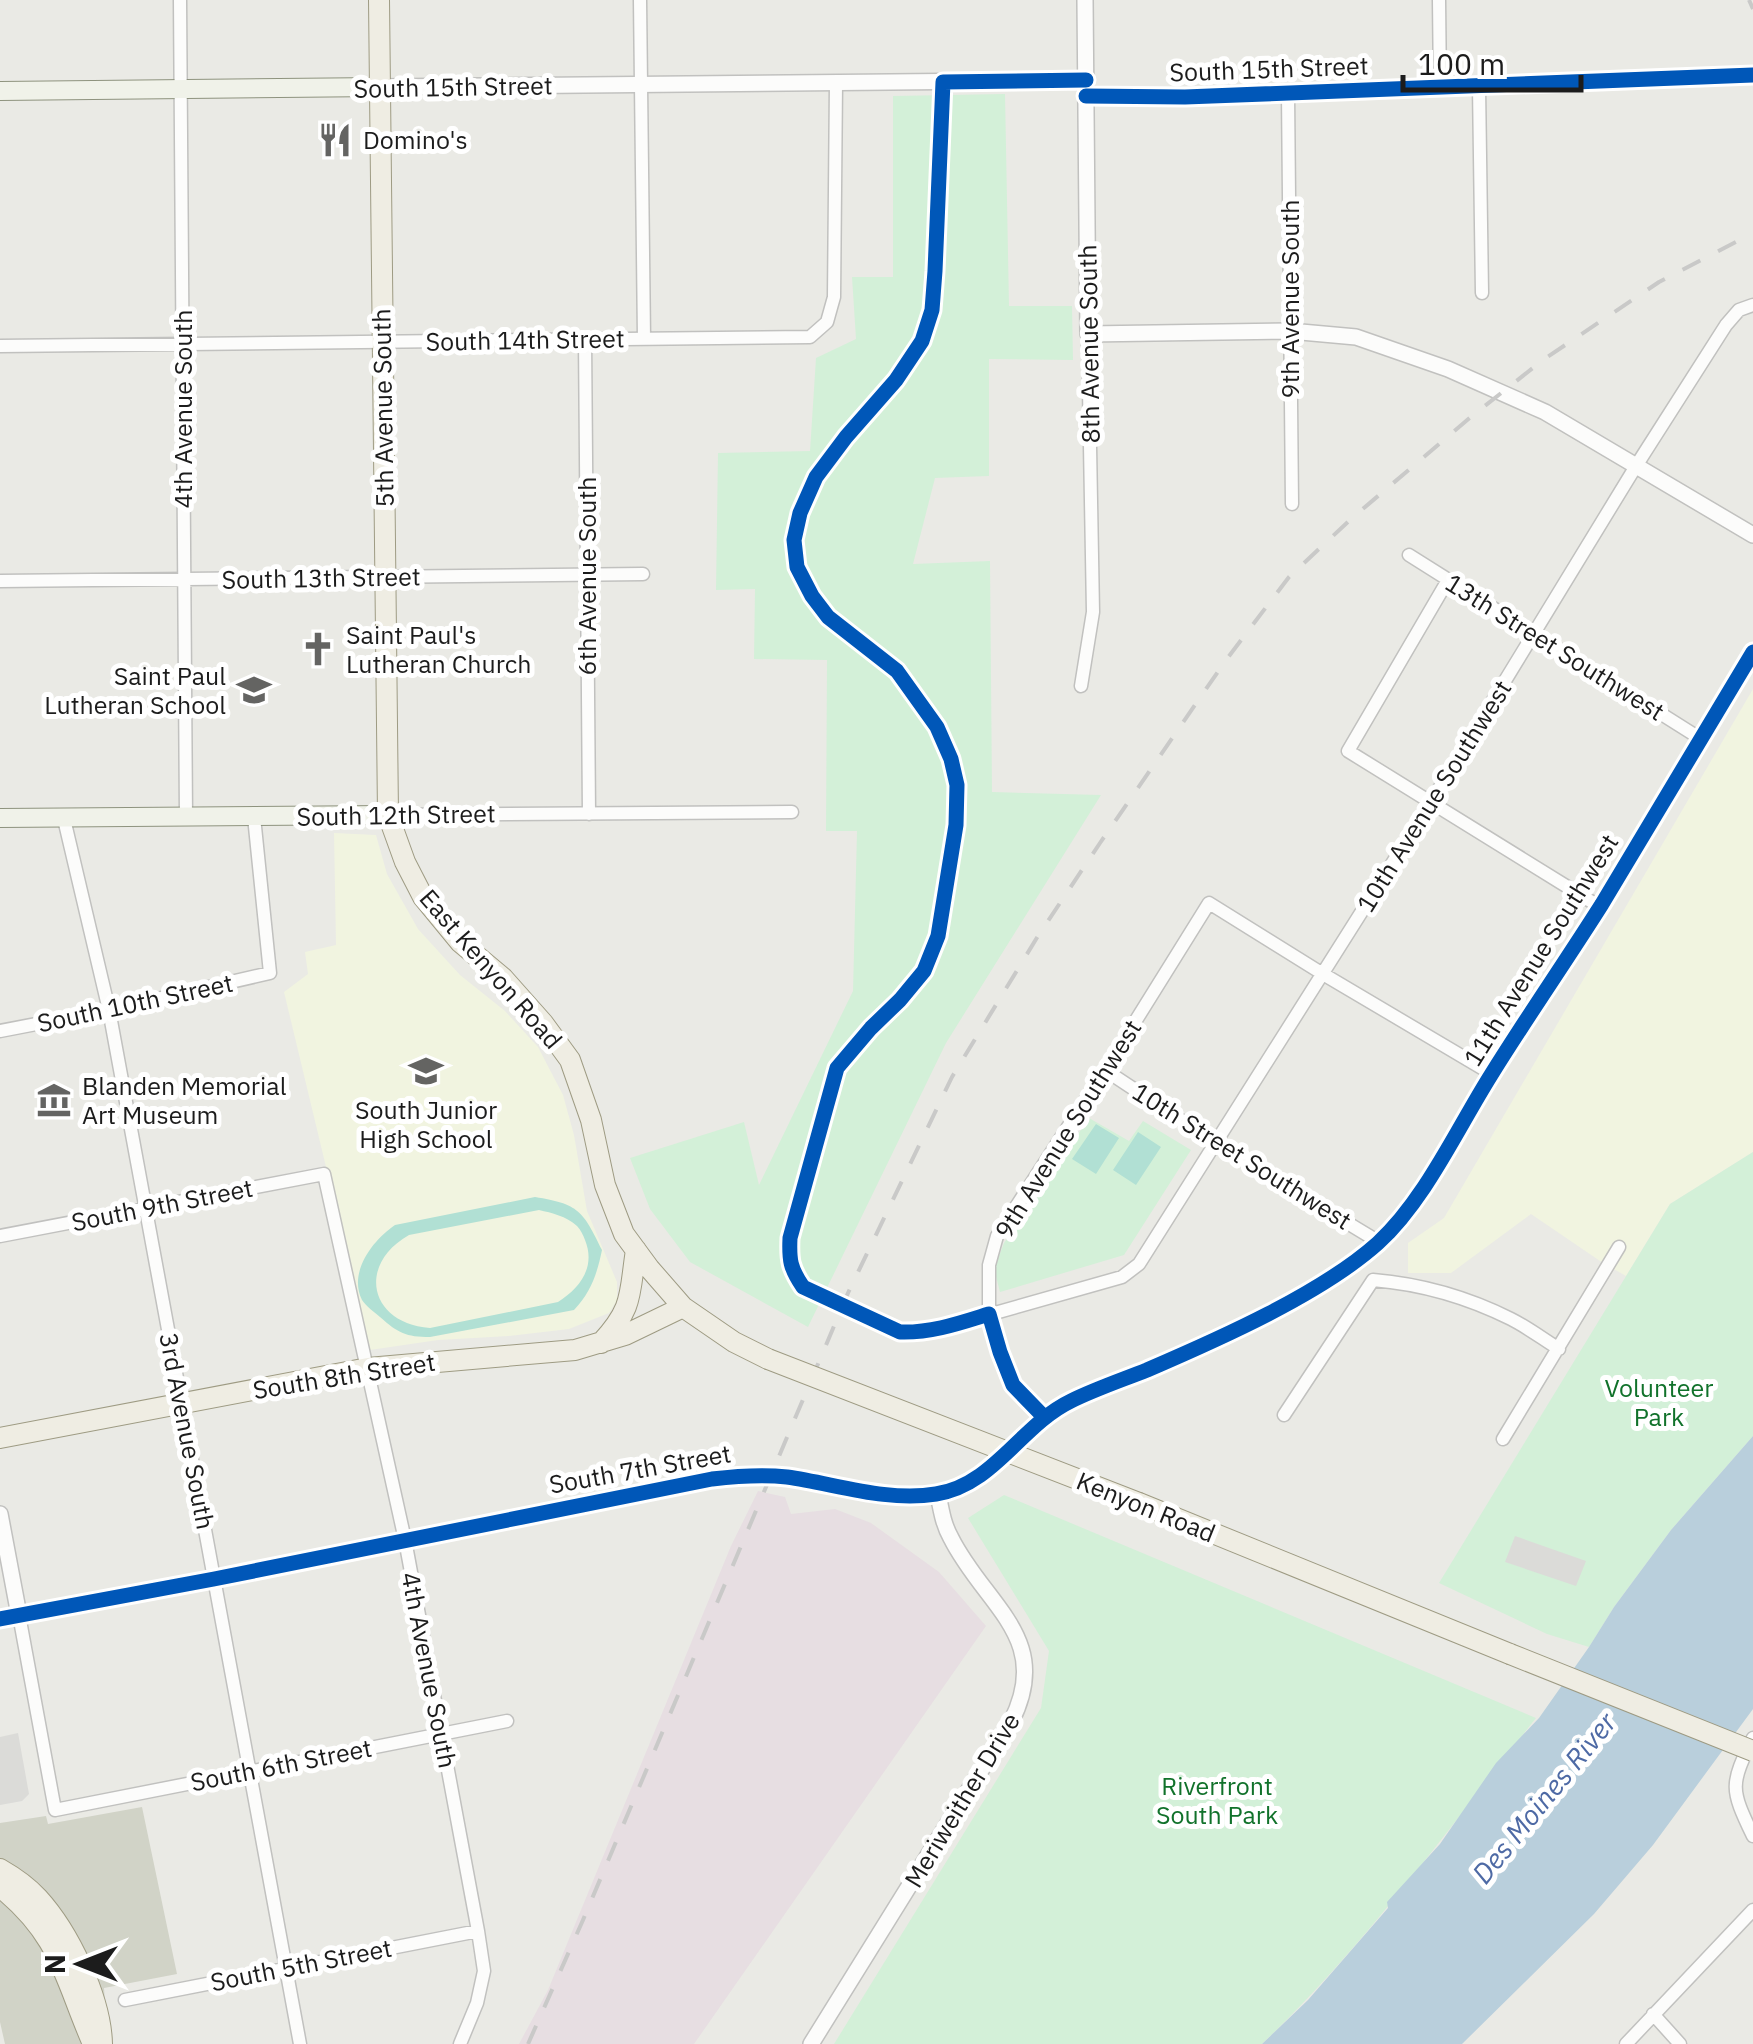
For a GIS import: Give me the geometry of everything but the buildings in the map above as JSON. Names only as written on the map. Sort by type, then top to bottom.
[{"type":"main road","name":"5th Avenue South","points":[[379,0],[388,815]]},
{"type":"main road","name":"South 15th Street","points":[[0,91],[380,88]]},
{"type":"main road","name":"South 12th Street","points":[[0,818],[388,815]]},
{"type":"main road","name":"East Kenyon Road","points":[[388,815],[423,897],[460,942],[503,978],[570,1060],[591,1120],[605,1182]]},
{"type":"main road","name":"Kenyon Road","points":[[605,1182],[624,1234],[683,1307],[734,1342],[768,1359],[1140,1503],[1753,1751]]},
{"type":"main road","points":[[600,1343],[627,1308],[636,1250]]},
{"type":"main road","name":"South 8th Street","points":[[0,1438],[368,1368],[575,1350],[625,1335],[683,1307]]},
{"type":"main road","points":[[0,1869],[37,1896],[59,1925],[91,1993],[102,2044]]},
{"type":"main road","points":[[0,1887],[36,1921],[58,1956],[93,2044]]},
{"type":"street","name":"4th Avenue South","points":[[180,0],[186,818]]},
{"type":"street","points":[[640,0],[644,339]]},
{"type":"street","name":"8th Avenue South","points":[[1081,686],[1093,612],[1086,0]]},
{"type":"street","points":[[1439,0],[1440,88]]},
{"type":"street","name":"South 15th Street","points":[[380,88],[943,82],[1186,97],[1753,76]]},
{"type":"street","points":[[943,82],[936,271],[932,310],[922,341],[896,380],[816,477],[794,540],[797,566],[828,617],[897,671],[937,727],[956,784],[954,841],[938,936],[924,971],[838,1068],[790,1238],[789,1259],[803,1287],[900,1332],[948,1326],[990,1314]]},
{"type":"street","name":"South 14th Street","points":[[0,346],[810,337],[827,322],[834,297],[836,83]]},
{"type":"street","points":[[1480,87],[1482,293]]},
{"type":"street","name":"9th Avenue South","points":[[1288,94],[1292,504]]},
{"type":"street","name":"10th Avenue Southwest","points":[[990,1314],[1122,1277],[1139,1264],[1431,802],[1636,466],[1726,326],[1739,310],[1753,305]]},
{"type":"street","points":[[1088,334],[1290,330],[1356,337],[1448,369],[1545,412],[1753,535]]},
{"type":"street","name":"6th Avenue South","points":[[585,339],[589,814]]},
{"type":"street","name":"13th Street Southwest","points":[[1409,555],[1701,738]]},
{"type":"street","name":"South 13th Street","points":[[0,581],[643,574]]},
{"type":"street","points":[[1448,580],[1348,750],[1600,907]]},
{"type":"street","name":"11th Avenue Southwest","points":[[1354,1262],[1411,1208],[1600,907],[1753,652]]},
{"type":"street","name":"South 12th Street","points":[[388,815],[792,812]]},
{"type":"street","name":"South 10th Street","points":[[0,1032],[270,974],[254,817]]},
{"type":"street","name":"3rd Avenue South","points":[[64,819],[109,1010],[300,2044]]},
{"type":"street","name":"9th Avenue Southwest","points":[[1044,1417],[1013,1385],[990,1314],[989,1265],[997,1236],[1209,903],[1323,974]]},
{"type":"street","points":[[1323,974],[1492,1074]]},
{"type":"street","name":"10th Street Southwest","points":[[1105,1070],[1217,1144],[1379,1242]]},
{"type":"street","name":"4th Avenue South","points":[[324,1174],[404,1540],[478,1931],[484,1971],[477,2003],[460,2044]]},
{"type":"street","name":"South 9th Street","points":[[0,1236],[324,1174]]},
{"type":"street","points":[[1503,1439],[1619,1247]]},
{"type":"street","points":[[1354,1262],[1373,1280],[1411,1284],[1456,1296],[1512,1319],[1558,1349]]},
{"type":"street","name":"South 7th Street","points":[[0,1619],[712,1478],[751,1474],[910,1496],[938,1494],[978,1477],[1044,1417],[1069,1402],[1256,1319],[1354,1262]]},
{"type":"street","points":[[1284,1415],[1373,1280]]},
{"type":"street","name":"Meriweither Drive","points":[[811,2044],[1022,1702],[1026,1672],[1020,1642],[952,1540],[938,1494]]},
{"type":"street","points":[[0,1514],[18,1615]]},
{"type":"street","name":"South 6th Street","points":[[18,1615],[54,1810],[507,1721]]},
{"type":"street","points":[[1753,1738],[1736,1773],[1735,1788],[1753,1836]]},
{"type":"street","points":[[1626,2044],[1753,1910]]},
{"type":"street","name":"South 5th Street","points":[[125,2000],[478,1931]]},
{"type":"street","points":[[1654,2014],[1680,2044]]},
{"type":"shaded area","points":[[1753,689],[1753,1152],[1670,1204],[1626,1276],[1531,1214],[1451,1273],[1408,1273],[1408,1243],[1444,1218]]},
{"type":"shaded area","name":"South Junior High School","points":[[334,833],[376,835],[387,874],[418,929],[460,975],[505,1011],[538,1047],[563,1095],[587,1211],[617,1282],[617,1300],[609,1313],[569,1329],[370,1350],[284,992],[308,974],[305,952],[336,945]]},
{"type":"shaded area","points":[[1096,1124],[1119,1138],[1096,1174],[1072,1159]]},
{"type":"shaded area","points":[[1138,1132],[1161,1147],[1136,1185],[1113,1170]]},
{"type":"shaded area","points":[[535,1197],[578,1212],[602,1250],[592,1282],[574,1310],[430,1337],[415,1336],[386,1322],[364,1302],[358,1289],[365,1258],[395,1225]],"holes":[[[539,1210],[564,1217],[577,1226],[588,1250],[584,1276],[558,1302],[430,1328],[410,1324],[383,1305],[377,1291],[381,1262],[392,1247],[409,1235]]]},
{"type":"shaded area","points":[[758,1491],[785,1497],[791,1514],[835,1509],[871,1523],[939,1572],[986,1626],[694,2044],[519,2044],[548,1990],[731,1546]]},
{"type":"shaded area","points":[[1515,1536],[1586,1561],[1576,1586],[1505,1562]]},
{"type":"shaded area","points":[[18,1733],[29,1794],[22,1801],[0,1805],[0,1737]]},
{"type":"shaded area","points":[[142,1807],[177,1974],[104,1988],[108,2044],[5,2044],[0,2022],[0,1823],[46,1816],[48,1824]]},
{"type":"green space","points":[[1005,94],[1009,306],[1072,306],[1073,360],[989,359],[989,476],[935,478],[913,564],[990,561],[992,792],[1101,795],[946,1043],[808,1327],[690,1262],[650,1209],[630,1158],[744,1122],[759,1185],[853,991],[857,831],[826,831],[827,660],[754,659],[755,589],[716,590],[718,453],[810,451],[816,358],[856,339],[852,277],[893,277],[893,96]]},
{"type":"green space","points":[[1089,1118],[1129,1141],[1143,1121],[1191,1150],[1124,1255],[1000,1292],[994,1269],[1004,1243]]},
{"type":"green space","name":"Volunteer Park","points":[[1753,1152],[1753,1436],[1671,1530],[1589,1647],[1547,1634],[1439,1583],[1670,1204]]},
{"type":"green space","name":"Riverfront South Park","points":[[1004,1495],[1536,1718],[1371,1927],[1262,2044],[834,2044],[1041,1708],[1049,1651],[968,1518]]},
{"type":"water","name":"Des Moines River","points":[[1753,1436],[1753,1709],[1653,1845],[1594,1914],[1462,2044],[1262,2044],[1308,2000],[1440,1844],[1496,1763],[1539,1718],[1671,1530]]},
{"type":"railway","points":[[1749,0],[1753,9]]},
{"type":"railway","points":[[528,2044],[848,1293],[952,1077],[1100,843],[1226,660],[1289,577],[1351,519],[1543,360],[1659,282],[1753,233]]},
{"type":"cycle path","points":[[1086,96],[1185,97],[1753,75]]},
{"type":"cycle path","points":[[1044,1417],[1013,1385],[989,1314],[935,1329],[900,1332],[803,1287],[791,1264],[790,1238],[837,1068],[924,971],[938,936],[956,825],[957,785],[937,727],[897,671],[828,617],[812,596],[797,567],[794,540],[800,513],[816,477],[896,380],[922,341],[932,310],[943,82],[1086,80]]},
{"type":"cycle path","points":[[0,1619],[712,1479],[777,1476],[899,1496],[936,1494],[975,1479],[1053,1412],[1268,1314],[1355,1262],[1395,1226],[1425,1185],[1602,904],[1753,652]]},
{"type":"place","name":"Domino's","points":[[335,140]]},
{"type":"place","name":"Saint Paul's Lutheran Church","points":[[318,649]]},
{"type":"place","name":"Saint Paul Lutheran School","points":[[254,690]]},
{"type":"place","name":"South Junior High School","points":[[426,1071]]},
{"type":"place","name":"Blanden Memorial Art Museum","points":[[54,1100]]}]
